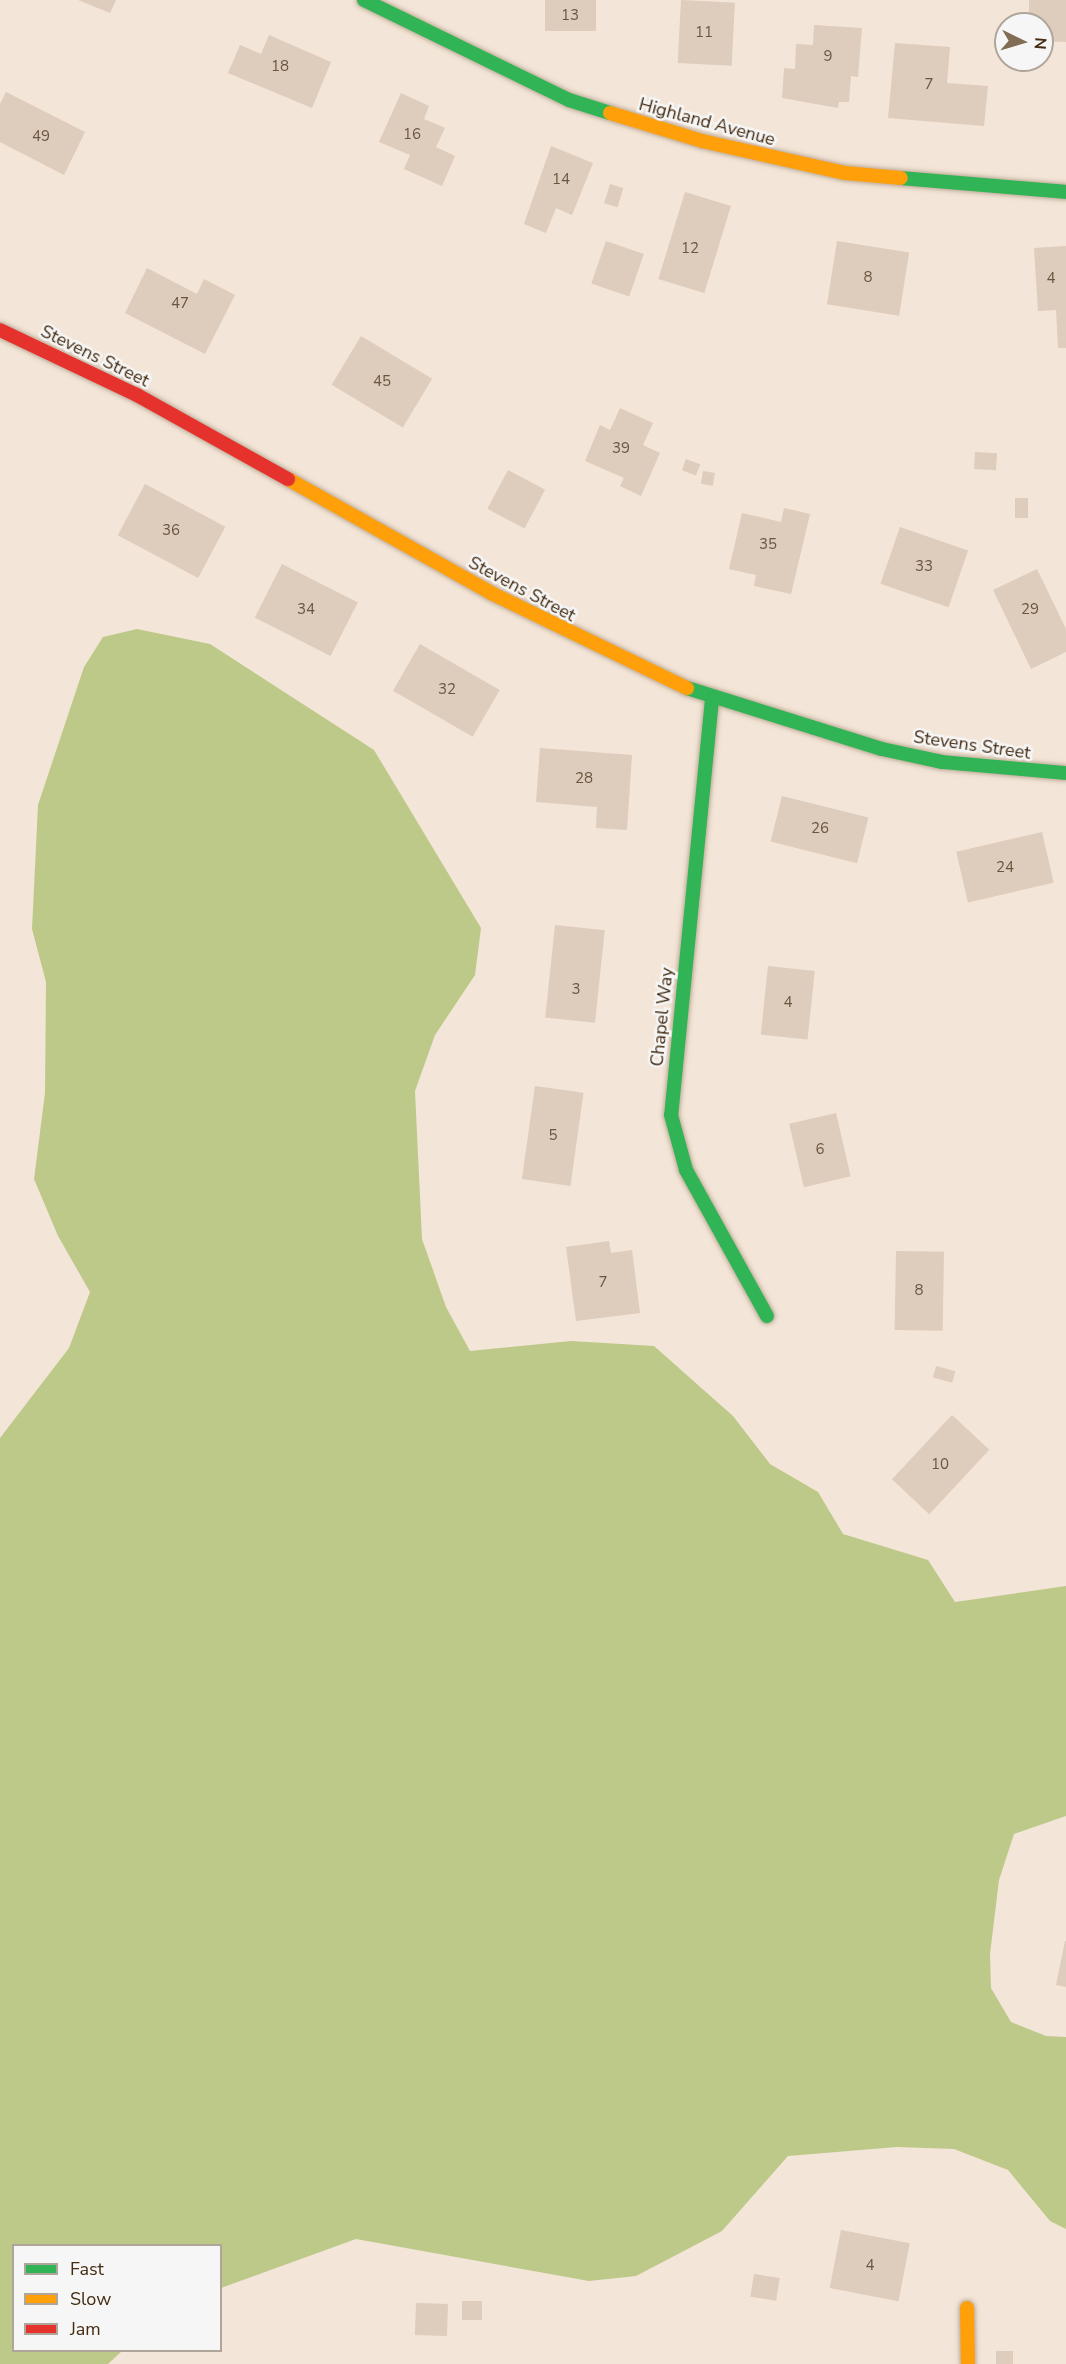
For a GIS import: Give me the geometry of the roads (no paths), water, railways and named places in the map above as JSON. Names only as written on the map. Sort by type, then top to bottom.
[{"type":"street","name":"Highland Avenue","points":[[364,0],[558,96],[702,141],[845,173],[1066,192]]},
{"type":"street","name":"Stevens Street","points":[[0,330],[137,395],[491,594],[606,653],[712,699],[922,758],[1066,773]]},
{"type":"street","name":"Chapel Way","points":[[712,699],[671,1115],[686,1170],[766,1316]]},
{"type":"street","points":[[967,2308],[968,2364]]}]
